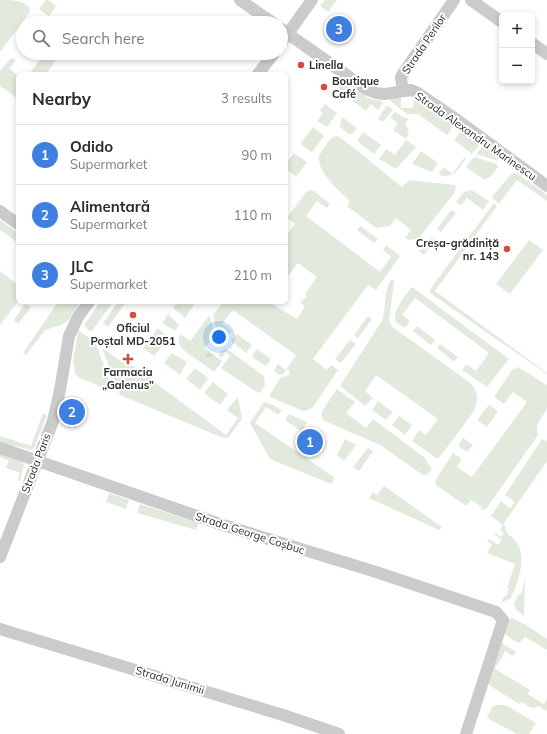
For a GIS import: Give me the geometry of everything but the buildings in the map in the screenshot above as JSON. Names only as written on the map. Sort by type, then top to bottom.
[{"type":"street","points":[[240,0],[263,16]]},
{"type":"street","points":[[288,29],[312,0]]},
{"type":"street","name":"Strada Perilor","points":[[403,90],[402,75],[454,0]]},
{"type":"street","points":[[471,0],[499,20]]},
{"type":"street","name":"Strada Alexandru Marinescu","points":[[288,38],[368,90],[385,94],[403,90],[411,90],[418,93],[547,186]]},
{"type":"street","points":[[535,45],[547,54]]},
{"type":"street","points":[[260,72],[269,60]]},
{"type":"street","points":[[0,211],[16,223]]},
{"type":"street","name":"Strada Paris","points":[[0,556],[55,413],[69,336],[78,317],[88,304]]},
{"type":"street","name":"Strada George Coșbuc","points":[[0,448],[223,525],[376,572],[496,612],[503,620],[466,734]]},
{"type":"street","name":"Strada Junimii","points":[[0,629],[276,712],[339,734]]},
{"type":"green space","points":[[0,0],[24,3],[29,8],[30,12],[27,16],[16,16],[16,31],[0,52]]},
{"type":"green space","points":[[46,0],[56,6],[49,16],[39,9]]},
{"type":"green space","points":[[325,0],[337,0],[328,12],[320,6]]},
{"type":"green space","points":[[11,58],[16,60],[9,69],[16,74],[16,98],[0,86],[0,71]]},
{"type":"green space","points":[[40,60],[56,60],[47,72],[31,72]]},
{"type":"green space","points":[[341,83],[354,87],[368,98],[380,100],[383,103],[378,110],[371,104],[366,111],[337,89]]},
{"type":"green space","points":[[401,97],[401,108],[413,108],[414,97],[454,125],[447,135],[418,114],[407,114],[389,100]]},
{"type":"green space","points":[[325,104],[337,113],[327,127],[317,121],[323,113],[320,111]]},
{"type":"green space","points":[[387,105],[393,110],[383,122],[378,119]]},
{"type":"green space","points":[[395,112],[405,118],[409,118],[405,125],[409,129],[407,132],[409,134],[406,139],[393,130],[398,123],[390,117]]},
{"type":"green space","points":[[342,117],[357,128],[352,134],[349,134],[340,127]]},
{"type":"green space","points":[[313,127],[324,136],[312,152],[300,144]]},
{"type":"green space","points":[[462,130],[480,144],[472,154],[454,140]]},
{"type":"green space","points":[[363,132],[381,145],[374,154],[357,141]]},
{"type":"green space","points":[[336,136],[340,137],[402,187],[409,180],[455,185],[455,192],[419,238],[409,240],[405,238],[411,230],[396,218],[390,226],[376,228],[347,206],[350,201],[330,181],[322,170],[319,158],[320,155],[329,140]]},
{"type":"green space","points":[[406,140],[416,147],[396,169],[379,159],[386,149],[395,155]]},
{"type":"green space","points":[[483,146],[496,155],[498,161],[476,154]]},
{"type":"green space","points":[[421,151],[438,163],[432,172],[412,164]]},
{"type":"green space","points":[[294,153],[307,162],[296,177],[288,171],[288,160]]},
{"type":"green space","points":[[465,157],[466,158],[456,172],[453,174],[450,175],[441,176],[439,173],[444,167],[452,174]]},
{"type":"green space","points":[[475,157],[498,166],[489,178],[484,180],[466,167]]},
{"type":"green space","points":[[511,174],[518,174],[547,195],[547,201],[517,180],[499,204],[492,197]]},
{"type":"green space","points":[[311,190],[330,204],[327,208],[317,201],[306,216],[380,272],[391,257],[383,250],[386,245],[400,256],[376,290],[368,285],[313,359],[327,370],[331,365],[338,370],[313,407],[308,410],[303,411],[270,397],[280,378],[289,375],[289,370],[286,370],[296,355],[233,310],[222,324],[232,331],[226,338],[216,329],[213,315],[221,304],[272,304],[297,319],[305,306],[300,303],[307,296],[305,294],[317,277],[298,263],[288,276],[288,233],[295,224],[288,219],[288,217],[306,192]]},
{"type":"green space","points":[[471,190],[489,201],[483,210],[467,198],[461,205],[456,202],[464,192]]},
{"type":"green space","points":[[494,203],[497,206],[435,291],[547,374],[430,293],[431,288]]},
{"type":"green space","points":[[451,210],[456,213],[441,232],[437,229]]},
{"type":"green space","points":[[0,220],[16,232],[16,242],[0,230]]},
{"type":"green space","points":[[360,226],[378,239],[374,243],[357,230]]},
{"type":"green space","points":[[431,237],[435,240],[424,255],[419,251]]},
{"type":"green space","points":[[529,240],[543,250],[510,294],[496,284]]},
{"type":"green space","points":[[0,271],[16,283],[16,304],[0,325]]},
{"type":"green space","points":[[391,280],[394,281],[389,320],[391,326],[469,382],[477,395],[477,403],[474,411],[439,458],[436,458],[412,441],[419,430],[426,435],[438,419],[376,375],[365,391],[373,398],[365,406],[340,386],[383,319],[387,288]]},
{"type":"green space","points":[[412,287],[509,359],[487,387],[462,370],[466,364],[476,371],[489,353],[415,298],[402,315],[410,321],[405,328],[396,322],[395,314],[397,309]]},
{"type":"green space","points":[[25,304],[31,307],[18,324],[14,320]]},
{"type":"green space","points":[[57,304],[79,304],[69,320],[61,325],[45,330],[26,355],[23,353]]},
{"type":"green space","points":[[99,304],[112,304],[92,331],[89,331],[84,325]]},
{"type":"green space","points":[[117,304],[125,304],[108,327],[103,323]]},
{"type":"green space","points":[[176,304],[195,304],[185,318],[173,308]]},
{"type":"green space","points":[[168,314],[179,325],[175,331],[162,323]]},
{"type":"green space","points":[[209,316],[215,335],[196,359],[182,349],[179,338],[181,334],[190,341]]},
{"type":"green space","points":[[368,316],[372,319],[358,338],[354,335]]},
{"type":"green space","points":[[417,326],[435,340],[431,345],[413,331]]},
{"type":"green space","points":[[158,328],[166,335],[162,340],[163,345],[154,356],[143,348]]},
{"type":"green space","points":[[78,330],[95,342],[114,392],[80,378],[75,374],[73,362]]},
{"type":"green space","points":[[237,334],[252,345],[246,353],[231,341]]},
{"type":"green space","points":[[350,340],[356,344],[341,363],[335,359]]},
{"type":"green space","points":[[440,344],[458,357],[454,362],[437,348]]},
{"type":"green space","points":[[102,348],[129,367],[131,365],[226,435],[238,418],[227,410],[237,398],[242,419],[228,438],[223,438],[120,395]]},
{"type":"green space","points":[[205,348],[222,361],[214,372],[196,359]]},
{"type":"green space","points":[[224,349],[230,351],[264,376],[265,385],[260,393],[221,368],[230,356],[226,352],[222,358],[218,355]]},
{"type":"green space","points":[[257,349],[271,359],[266,366],[252,357]]},
{"type":"green space","points":[[172,353],[187,362],[180,375],[164,363]]},
{"type":"green space","points":[[278,364],[286,370],[285,373],[279,375],[274,371]]},
{"type":"green space","points":[[518,367],[547,385],[547,408],[537,426],[538,435],[486,509],[480,510],[482,507],[471,500],[466,506],[436,485],[435,481],[453,453],[462,459],[457,467],[472,477],[527,402],[513,392],[504,404],[494,397],[512,370]]},
{"type":"green space","points":[[195,368],[208,378],[200,390],[186,379]]},
{"type":"green space","points":[[213,382],[228,394],[220,405],[204,393]]},
{"type":"green space","points":[[337,389],[355,402],[346,413],[366,428],[373,419],[425,458],[432,470],[427,475],[423,475],[380,445],[325,421],[322,418],[322,411]]},
{"type":"green space","points":[[378,401],[393,412],[386,420],[372,410]]},
{"type":"green space","points":[[266,402],[282,410],[278,415],[266,407],[255,423],[335,478],[331,484],[270,459],[250,423],[263,403]]},
{"type":"green space","points":[[489,405],[498,411],[487,427],[477,420]]},
{"type":"green space","points":[[43,413],[47,415],[34,448],[31,450],[15,446],[14,448],[0,442],[0,436],[31,446]]},
{"type":"green space","points":[[289,414],[307,422],[302,432],[285,420]]},
{"type":"green space","points":[[399,416],[412,425],[405,435],[392,425]]},
{"type":"green space","points":[[463,438],[473,445],[467,452],[458,446]]},
{"type":"green space","points":[[345,439],[356,445],[344,461],[337,455]]},
{"type":"green space","points":[[542,439],[547,441],[547,461],[504,523],[508,533],[515,540],[520,549],[521,563],[519,578],[511,598],[501,603],[504,596],[506,597],[509,589],[507,588],[515,564],[487,553],[492,544],[487,541],[489,539],[498,545],[502,540],[494,534],[495,533],[501,537],[504,533],[500,530],[503,525],[491,516],[501,501],[510,508],[515,502],[505,495]]},
{"type":"green space","points":[[368,448],[373,451],[359,471],[353,467]]},
{"type":"green space","points":[[0,454],[20,461],[24,465],[20,481],[17,480],[20,473],[6,468],[9,461],[0,457]]},
{"type":"green space","points":[[384,486],[442,527],[439,530],[369,498],[373,492],[377,495]]},
{"type":"green space","points":[[109,493],[129,500],[126,509],[106,502]]},
{"type":"green space","points":[[140,504],[199,523],[196,530],[137,513]]},
{"type":"green space","points":[[525,576],[524,616],[516,609],[514,605],[517,597],[522,592]]},
{"type":"green space","points":[[512,618],[526,625],[547,639],[547,650],[525,637],[519,643],[504,633],[507,621]]},
{"type":"green space","points":[[502,643],[516,652],[513,656],[505,651],[495,669],[530,690],[527,694],[544,704],[547,699],[547,711],[538,706],[534,708],[530,707],[522,702],[519,704],[489,685],[487,680]]},
{"type":"green space","points":[[496,705],[506,705],[536,723],[529,734],[517,734],[487,718],[492,707]]},
{"type":"place","name":"JLC","points":[[339,29]]},
{"type":"place","name":"Linella","points":[[301,65]]},
{"type":"place","name":"Boutique Café","points":[[324,87]]},
{"type":"place","name":"Creșa-grădiniță nr. 143","points":[[507,249]]},
{"type":"place","name":"Oficiul Poștal MD-2051","points":[[133,315]]},
{"type":"place","name":"Farmacia „Galenus”","points":[[128,359]]},
{"type":"place","name":"Alimentară","points":[[72,412]]},
{"type":"place","name":"Odido","points":[[310,442]]}]
